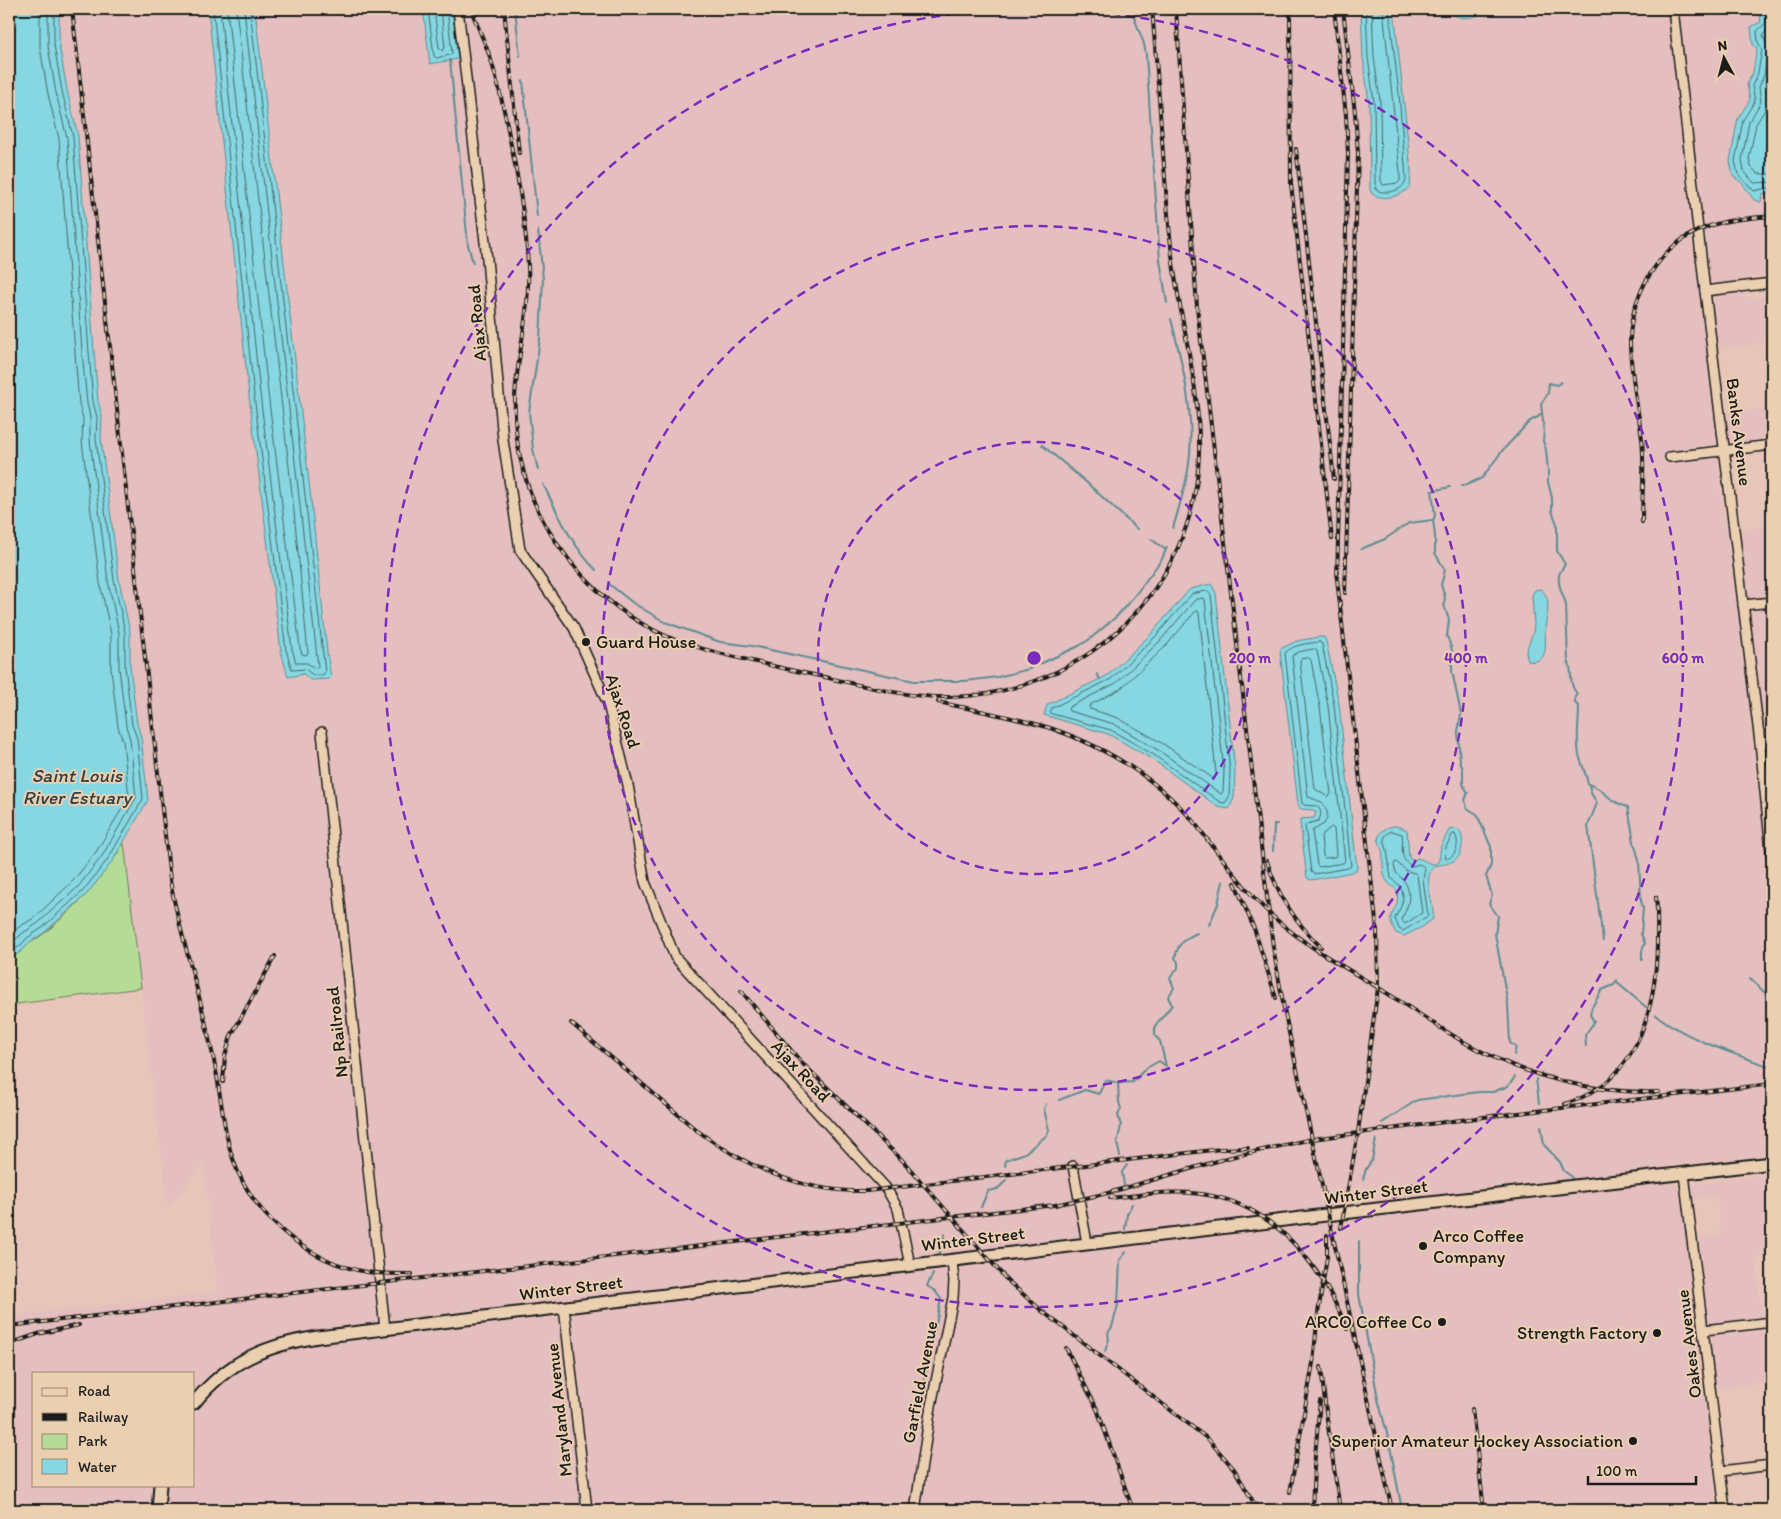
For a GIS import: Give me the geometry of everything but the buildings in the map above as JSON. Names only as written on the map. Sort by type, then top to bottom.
[{"type":"street","name":"Ajax Road","points":[[458,9],[488,269],[503,440],[520,550],[574,628],[608,704],[628,785],[646,882],[675,958],[886,1188],[898,1209],[910,1265]]},
{"type":"street","name":"Banks Avenue","points":[[1673,9],[1772,860]]},
{"type":"street","points":[[1705,291],[1772,283]]},
{"type":"street","points":[[1670,457],[1772,446]]},
{"type":"street","points":[[1743,605],[1772,602]]},
{"type":"street","name":"Np Railroad","points":[[322,732],[385,1328]]},
{"type":"street","points":[[1760,744],[1772,742]]},
{"type":"street","name":"Winter Street","points":[[195,1401],[212,1382],[249,1356],[270,1347],[318,1336],[536,1306],[564,1307],[1087,1243],[1772,1163]]},
{"type":"street","points":[[1073,1166],[1087,1243]]},
{"type":"street","name":"Oakes Avenue","points":[[1684,1174],[1726,1510]]},
{"type":"street","name":"Garfield Avenue","points":[[916,1510],[931,1406],[953,1298],[952,1260]]},
{"type":"street","name":"Maryland Avenue","points":[[564,1307],[587,1510]]},
{"type":"street","points":[[1704,1330],[1772,1322]]},
{"type":"street","points":[[1721,1471],[1772,1465]]},
{"type":"street","points":[[158,1510],[160,1486]]},
{"type":"shaded area","points":[[59,9],[208,9],[249,396],[281,651],[288,677],[304,674],[331,677],[255,9],[423,9],[430,64],[458,59],[452,9],[1759,9],[1761,22],[1757,48],[1753,72],[1747,84],[1750,100],[1738,118],[1730,161],[1738,181],[1754,200],[1761,193],[1769,193],[1772,200],[1772,273],[1742,280],[1744,298],[1772,295],[1772,342],[1706,350],[1714,415],[1772,408],[1772,440],[1716,447],[1726,531],[1772,526],[1772,709],[1748,713],[1759,803],[1772,801],[1772,1154],[1674,1166],[1627,1174],[575,1301],[303,1331],[274,1338],[244,1351],[224,1364],[195,1391],[195,1372],[32,1372],[32,1486],[154,1486],[153,1510],[9,1510],[9,1316],[218,1293],[204,1164],[168,1207],[124,843],[148,800],[130,666],[130,632],[119,580],[101,439],[102,416],[98,401],[78,136],[59,44]],"holes":[[[1703,239],[1713,306],[1703,307]]]},
{"type":"shaded area","points":[[1772,1174],[1772,1275],[1770,1255],[1755,1257],[1764,1332],[1772,1331],[1772,1382],[1704,1390],[1717,1510],[163,1510],[165,1486],[195,1486],[195,1409],[207,1395],[239,1368],[251,1361],[288,1347],[367,1334],[966,1265],[1382,1212],[1668,1181],[1673,1182],[1679,1188],[1692,1291],[1704,1289],[1698,1238],[1721,1235],[1717,1196],[1693,1199],[1693,1184]]},
{"type":"green space","points":[[124,843],[141,988],[9,1005],[9,960],[21,949],[46,932],[79,902],[98,880]]},
{"type":"water","name":"Saint Louis River Estuary","points":[[9,9],[59,9],[59,44],[78,136],[98,401],[102,416],[101,439],[119,580],[130,632],[130,666],[148,800],[112,862],[87,894],[45,932],[9,960]]},
{"type":"water","points":[[208,9],[255,9],[331,677],[329,679],[310,680],[304,674],[288,677],[281,651],[249,396]]},
{"type":"water","points":[[423,9],[452,9],[458,59],[430,64]]},
{"type":"water","points":[[1361,9],[1394,9],[1411,171],[1410,186],[1407,190],[1392,197],[1377,196],[1372,194],[1370,189],[1369,102],[1363,58]]},
{"type":"water","points":[[1445,9],[1491,9],[1473,17],[1462,18]]},
{"type":"water","points":[[1759,9],[1772,9],[1772,200],[1769,193],[1762,194],[1761,202],[1754,200],[1742,183],[1733,176],[1730,161],[1738,118],[1750,100],[1747,84],[1753,72],[1757,48],[1753,45],[1751,27],[1761,22]]},
{"type":"water","points":[[1211,584],[1216,593],[1235,771],[1234,798],[1229,809],[1218,807],[1152,759],[1108,734],[1044,715],[1047,705],[1108,675],[1151,634],[1190,589]]},
{"type":"water","points":[[1541,589],[1545,593],[1548,603],[1545,652],[1540,660],[1528,661],[1526,652],[1534,624],[1532,595],[1535,590]]},
{"type":"water","points":[[1324,637],[1326,641],[1339,704],[1357,869],[1352,872],[1311,880],[1307,878],[1300,819],[1314,818],[1316,812],[1300,809],[1298,804],[1280,651],[1282,648],[1297,641]]},
{"type":"water","points":[[1396,826],[1407,830],[1409,858],[1413,861],[1417,858],[1422,859],[1431,864],[1436,864],[1439,860],[1441,846],[1449,830],[1459,830],[1462,836],[1459,856],[1449,863],[1435,866],[1429,876],[1433,919],[1404,936],[1396,933],[1392,926],[1391,916],[1397,905],[1397,893],[1385,877],[1382,850],[1378,838],[1385,829]]},
{"type":"waterway","points":[[515,9],[520,56]]},
{"type":"waterway","points":[[1131,9],[1144,44],[1146,55],[1160,260],[1167,303]]},
{"type":"waterway","points":[[450,60],[468,245],[473,263]]},
{"type":"waterway","points":[[523,81],[537,216]]},
{"type":"waterway","points":[[538,230],[543,279],[540,339],[529,412],[533,449],[538,470]]},
{"type":"waterway","points":[[1171,319],[1184,373],[1190,427],[1188,472],[1173,528]]},
{"type":"waterway","points":[[1561,382],[1557,385],[1549,383],[1548,393],[1541,404],[1548,482],[1552,498],[1552,511],[1557,524],[1557,551],[1565,564],[1560,573],[1559,580],[1566,605],[1568,661],[1572,684],[1577,694],[1575,703],[1579,707],[1578,749],[1588,784],[1593,785],[1621,805],[1628,807],[1639,860],[1643,907],[1641,934],[1645,943],[1642,951],[1642,960]]},
{"type":"waterway","points":[[1461,486],[1482,478],[1502,451],[1530,421],[1541,414]]},
{"type":"waterway","points":[[1042,445],[1137,529]]},
{"type":"waterway","points":[[543,484],[573,540],[587,561],[596,570]]},
{"type":"waterway","points":[[1361,549],[1385,539],[1409,523],[1433,520],[1435,516],[1432,491],[1450,487]]},
{"type":"waterway","points":[[1433,520],[1435,553],[1445,570],[1441,585],[1445,597],[1444,605],[1449,620],[1447,636],[1452,650],[1452,671],[1461,714],[1458,732],[1463,784],[1468,793],[1465,800],[1467,808],[1477,814],[1491,847],[1491,865],[1486,876],[1492,895],[1489,904],[1498,916],[1495,934],[1508,1005],[1510,1043],[1516,1047],[1514,1055]]},
{"type":"waterway","points":[[1151,539],[1166,550]]},
{"type":"waterway","points":[[609,584],[633,603],[665,622],[720,642],[752,646],[914,681],[965,681],[998,677],[1029,669],[1090,639],[1117,616],[1136,594],[1162,559],[1167,547]]},
{"type":"waterway","points":[[1097,674],[1100,679]]},
{"type":"waterway","points":[[1589,784],[1591,793],[1597,803],[1588,826],[1603,941]]},
{"type":"waterway","points":[[1273,851],[1274,824],[1277,824]]},
{"type":"waterway","points":[[1209,925],[1218,904],[1223,881]]},
{"type":"waterway","points":[[1059,1100],[1085,1090],[1099,1094],[1105,1080],[1118,1083],[1133,1082],[1145,1069],[1159,1061],[1166,1066],[1160,1041],[1155,1036],[1155,1026],[1172,1005],[1168,997],[1174,988],[1170,978],[1178,968],[1178,962],[1175,958],[1178,949],[1185,940],[1197,933]]},
{"type":"waterway","points":[[1750,979],[1772,999]]},
{"type":"waterway","points":[[1586,1046],[1585,1035],[1594,1022],[1590,1014],[1592,1007],[1602,990],[1614,985],[1617,980]]},
{"type":"waterway","points":[[1616,982],[1646,1007]]},
{"type":"waterway","points":[[1656,1015],[1697,1039],[1771,1067]]},
{"type":"waterway","points":[[1382,1123],[1417,1100],[1493,1092],[1508,1086],[1515,1077]]},
{"type":"waterway","points":[[1536,1079],[1539,1103]]},
{"type":"waterway","points":[[1118,1083],[1121,1109],[1118,1115],[1121,1126],[1117,1143],[1120,1156]]},
{"type":"waterway","points":[[1005,1166],[1006,1160],[1025,1153],[1047,1135],[1049,1130],[1044,1109],[1046,1104]]},
{"type":"waterway","points":[[1541,1126],[1544,1145],[1560,1162],[1564,1171],[1571,1176],[1573,1181]]},
{"type":"waterway","points":[[1363,1179],[1366,1169],[1372,1160],[1376,1139]]},
{"type":"waterway","points":[[1124,1185],[1122,1172],[1127,1165]]},
{"type":"waterway","points":[[981,1207],[988,1191],[998,1189],[1006,1180]]},
{"type":"waterway","points":[[1125,1229],[1127,1214],[1132,1204]]},
{"type":"waterway","points":[[939,1254],[945,1234]]},
{"type":"waterway","points":[[1359,1241],[1359,1294],[1378,1399],[1389,1441],[1402,1510]]},
{"type":"waterway","points":[[1105,1351],[1109,1339],[1108,1333],[1112,1327],[1118,1305],[1120,1260],[1126,1252]]},
{"type":"waterway","points":[[918,1413],[941,1299],[935,1291],[927,1286],[933,1274]]},
{"type":"railway","points":[[72,9],[170,880],[178,919],[213,1055],[232,1156],[252,1197],[267,1216],[303,1246],[323,1258],[345,1267],[373,1273],[412,1274]]},
{"type":"railway","points":[[471,9],[491,60],[499,90],[516,171],[526,234],[528,281],[515,402],[515,421],[520,457],[530,493],[538,510],[546,526],[570,562],[600,593],[617,607],[653,630],[673,639],[719,653],[871,688],[934,697],[999,691],[1045,677],[1087,655],[1124,625],[1154,590],[1177,549],[1193,503],[1199,454],[1199,428],[1193,375],[1171,246],[1152,9]]},
{"type":"railway","points":[[504,9],[519,153]]},
{"type":"railway","points":[[1176,9],[1197,307],[1273,947],[1285,1014],[1392,1510]]},
{"type":"railway","points":[[1290,9],[1291,184],[1332,539]]},
{"type":"railway","points":[[1334,9],[1346,115],[1348,154],[1337,579],[1377,930],[1378,988],[1358,1132],[1341,1228]]},
{"type":"railway","points":[[1343,9],[1358,153],[1345,593]]},
{"type":"railway","points":[[1296,149],[1334,479]]},
{"type":"railway","points":[[1642,522],[1643,449],[1630,345],[1631,327],[1641,291],[1650,274],[1661,260],[1689,236],[1721,223],[1738,219],[1772,216]]},
{"type":"railway","points":[[938,702],[1050,728],[1097,747],[1119,759],[1160,789],[1179,806],[1211,845]]},
{"type":"railway","points":[[1208,840],[1249,892],[1290,931],[1462,1041],[1508,1064],[1557,1080],[1608,1090],[1659,1092]]},
{"type":"railway","points":[[1267,861],[1276,885],[1288,907],[1303,928],[1321,947]]},
{"type":"railway","points":[[1235,883],[1255,931],[1276,998]]},
{"type":"railway","points":[[1565,1104],[1590,1094],[1610,1079],[1638,1041],[1646,1018],[1656,969],[1656,897]]},
{"type":"railway","points":[[223,1082],[225,1056],[231,1036],[275,956]]},
{"type":"railway","points":[[741,991],[802,1063],[903,1161],[1007,1280],[1042,1311],[1208,1439],[1234,1469],[1258,1510]]},
{"type":"railway","points":[[571,1023],[714,1143],[755,1166],[776,1175],[820,1188],[867,1191],[1221,1149],[1248,1148]]},
{"type":"railway","points":[[9,1326],[1055,1205],[1108,1193],[1231,1157],[1312,1139],[1772,1084]]},
{"type":"railway","points":[[1110,1198],[1155,1193],[1201,1194],[1227,1200],[1251,1210],[1292,1241],[1309,1261],[1337,1305],[1347,1329]]},
{"type":"railway","points":[[1290,1492],[1313,1363],[1318,1313],[1327,1257],[1327,1235]]},
{"type":"railway","points":[[9,1344],[38,1334],[79,1325]]},
{"type":"railway","points":[[1066,1348],[1097,1409],[1133,1510]]},
{"type":"railway","points":[[1321,1367],[1340,1510]]},
{"type":"railway","points":[[1312,1510],[1320,1401]]},
{"type":"railway","points":[[1472,1409],[1484,1510]]},
{"type":"place","name":"Guard House","points":[[586,642]]},
{"type":"place","name":"Arco Coffee Company","points":[[1423,1246]]},
{"type":"place","name":"ARCO Coffee Co","points":[[1442,1322]]},
{"type":"place","name":"Strength Factory","points":[[1657,1333]]},
{"type":"place","name":"Superior Amateur Hockey Association","points":[[1633,1441]]}]
